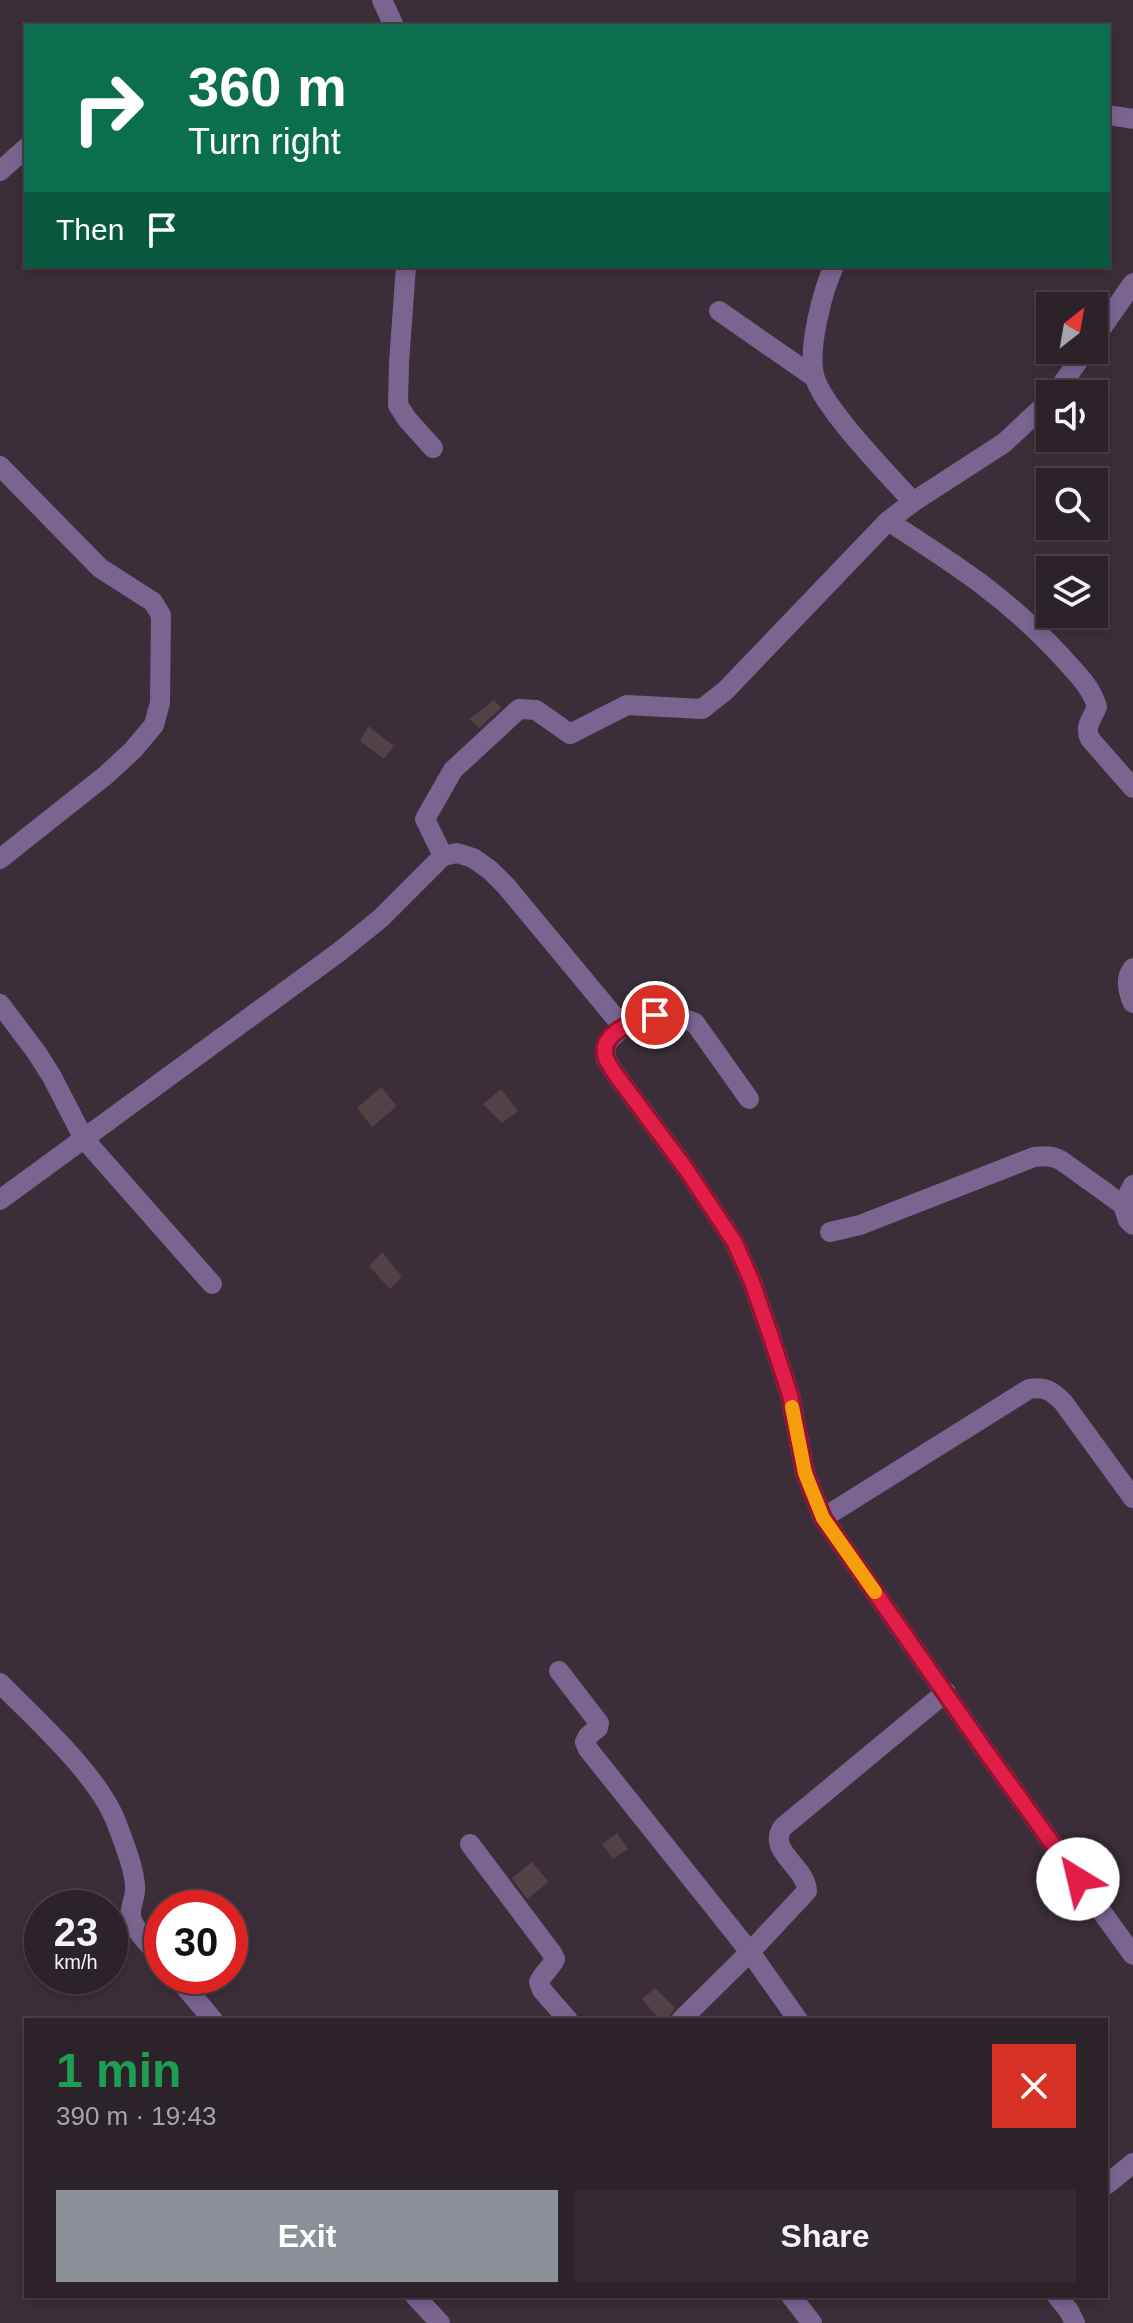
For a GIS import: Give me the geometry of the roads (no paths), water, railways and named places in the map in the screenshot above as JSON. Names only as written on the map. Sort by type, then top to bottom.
[{"type":"street","points":[[382,0],[393,24]]},
{"type":"street","points":[[0,171],[24,150]]},
{"type":"street","points":[[406,268],[398,405],[433,448]]},
{"type":"street","points":[[833,268],[819,313],[812,356],[814,377],[832,408],[913,502]]},
{"type":"street","points":[[1108,319],[1133,283]]},
{"type":"street","points":[[719,311],[814,377]]},
{"type":"street","points":[[443,856],[425,819],[453,770],[519,709],[536,710],[570,734],[627,705],[702,709],[725,691],[888,521],[1004,443],[1036,413]]},
{"type":"street","points":[[0,466],[100,568],[153,602],[161,615],[160,703],[154,725],[106,775],[0,859]]},
{"type":"street","points":[[888,521],[992,590],[1045,639],[1085,682],[1094,695],[1097,707],[1088,724],[1090,739],[1133,788]]},
{"type":"street","points":[[0,1200],[294,987],[371,927],[443,856],[457,853],[473,858],[490,870],[623,1027]]},
{"type":"street","points":[[1133,968],[1129,973],[1128,990],[1133,1003]]},
{"type":"street","points":[[0,1004],[52,1077],[84,1139],[212,1284]]},
{"type":"street","points":[[749,1099],[695,1023],[673,1015],[655,1015],[623,1027],[605,1048],[606,1059],[616,1075],[686,1169],[735,1243],[752,1282],[790,1395],[805,1473],[823,1518],[1133,1955]]},
{"type":"street","points":[[830,1232],[860,1225],[1034,1157],[1045,1156],[1062,1161],[1123,1205],[1133,1225]]},
{"type":"street","points":[[1123,1205],[1133,1185]]},
{"type":"street","points":[[823,1518],[1029,1389],[1039,1387],[1051,1390],[1063,1402],[1133,1498]]},
{"type":"street","points":[[559,1671],[599,1723],[585,1742],[588,1749],[750,1952],[797,2018]]},
{"type":"street","points":[[0,1683],[84,1771],[103,1797],[134,1874],[131,1918],[144,1938]]},
{"type":"street","points":[[683,2018],[807,1891],[807,1881],[778,1844],[778,1834],[783,1827],[946,1692]]},
{"type":"street","points":[[470,1844],[552,1953],[555,1959],[553,1964],[539,1982],[542,1990],[566,2018]]},
{"type":"street","points":[[191,1994],[211,2018]]},
{"type":"street","points":[[1108,2183],[1133,2163]]},
{"type":"street","points":[[417,2298],[440,2323]]},
{"type":"street","points":[[793,2298],[812,2323]]},
{"type":"street","points":[[1059,2298],[1075,2323]]}]
